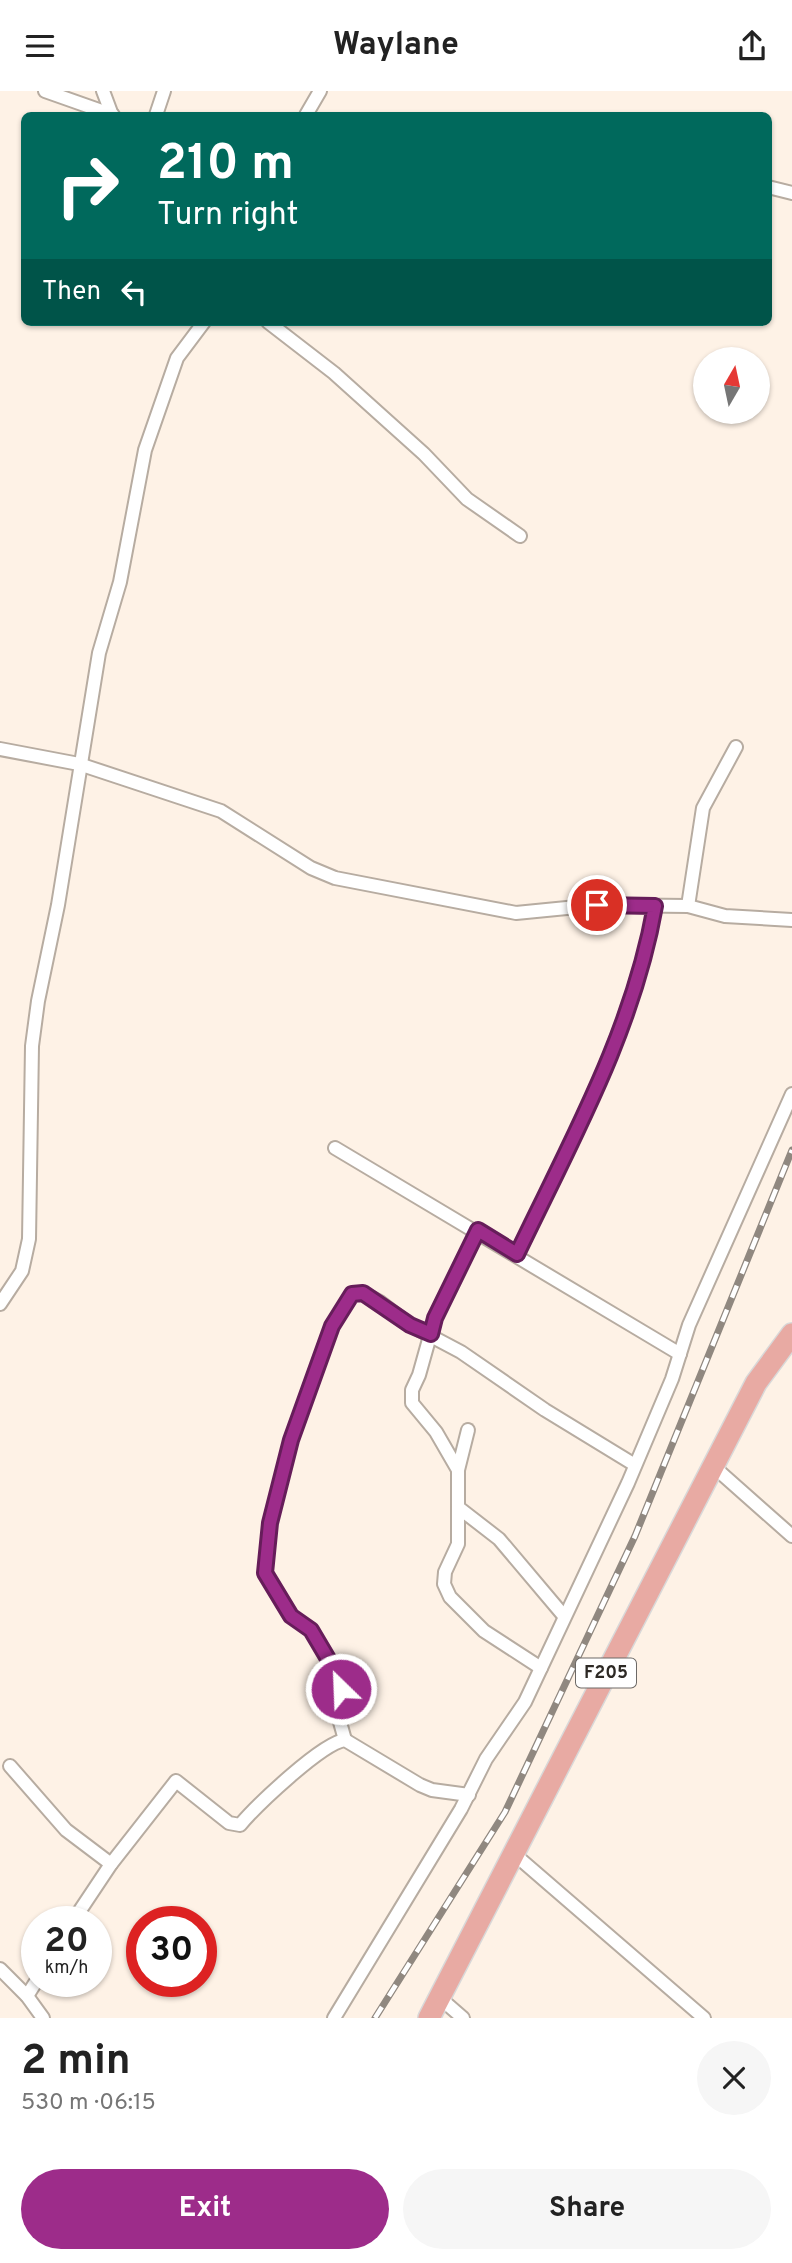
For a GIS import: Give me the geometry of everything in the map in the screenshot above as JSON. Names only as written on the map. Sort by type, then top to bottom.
[{"type":"main road","name":"F205","points":[[429,2018],[756,1383],[792,1334]]},
{"type":"street","points":[[45,91],[104,112]]},
{"type":"street","points":[[103,91],[111,112]]},
{"type":"street","points":[[157,112],[164,91]]},
{"type":"street","points":[[308,112],[320,91]]},
{"type":"street","points":[[772,188],[792,193]]},
{"type":"street","points":[[0,1304],[23,1271],[30,1239],[32,1047],[99,653],[129,542],[145,450],[177,358],[201,326]]},
{"type":"street","points":[[273,326],[334,373],[424,454],[467,499],[520,537]]},
{"type":"street","points":[[688,906],[703,808],[736,747]]},
{"type":"street","points":[[0,749],[79,764],[220,811],[312,868],[335,877],[516,913],[597,905],[688,906],[725,916],[792,920]]},
{"type":"street","points":[[517,1254],[619,1038],[648,945],[655,906]]},
{"type":"street","points":[[334,2018],[354,1991],[469,1795],[486,1759],[525,1702],[635,1465],[689,1325],[792,1094]]},
{"type":"street","points":[[335,1148],[478,1230],[517,1254],[541,1273],[680,1353]]},
{"type":"street","points":[[458,1470],[436,1432],[412,1403],[412,1390],[435,1318],[478,1230]]},
{"type":"street","points":[[469,1795],[432,1790],[420,1785],[345,1740],[338,1715],[341,1689],[337,1674],[311,1630],[291,1616],[265,1573],[270,1523],[291,1440],[332,1326],[352,1294],[363,1293],[635,1465]]},
{"type":"street","points":[[468,1430],[458,1470],[458,1544],[445,1572],[444,1584],[450,1597],[484,1631],[541,1668]]},
{"type":"street","points":[[713,1466],[792,1536]]},
{"type":"street","points":[[459,1508],[499,1539],[564,1616]]},
{"type":"street","points":[[83,1906],[111,1864],[176,1781],[229,1823],[240,1825],[258,1804],[326,1747],[345,1740]]},
{"type":"street","points":[[10,1766],[66,1830],[111,1864]]},
{"type":"street","points":[[513,1853],[704,2018]]},
{"type":"street","points":[[0,1969],[21,1990]]},
{"type":"street","points":[[28,1997],[43,2018]]},
{"type":"street","points":[[440,1998],[463,2018]]},
{"type":"railway","points":[[375,2018],[505,1812],[635,1536],[792,1150]]},
{"type":"route","points":[[341,1689],[337,1674],[311,1630],[291,1616],[280,1593],[265,1573],[270,1523],[291,1440],[332,1326],[340,1309],[352,1294],[363,1293],[380,1302],[410,1325],[431,1334],[435,1318],[478,1230],[517,1254],[619,1038],[648,945],[655,906],[597,905]]}]
